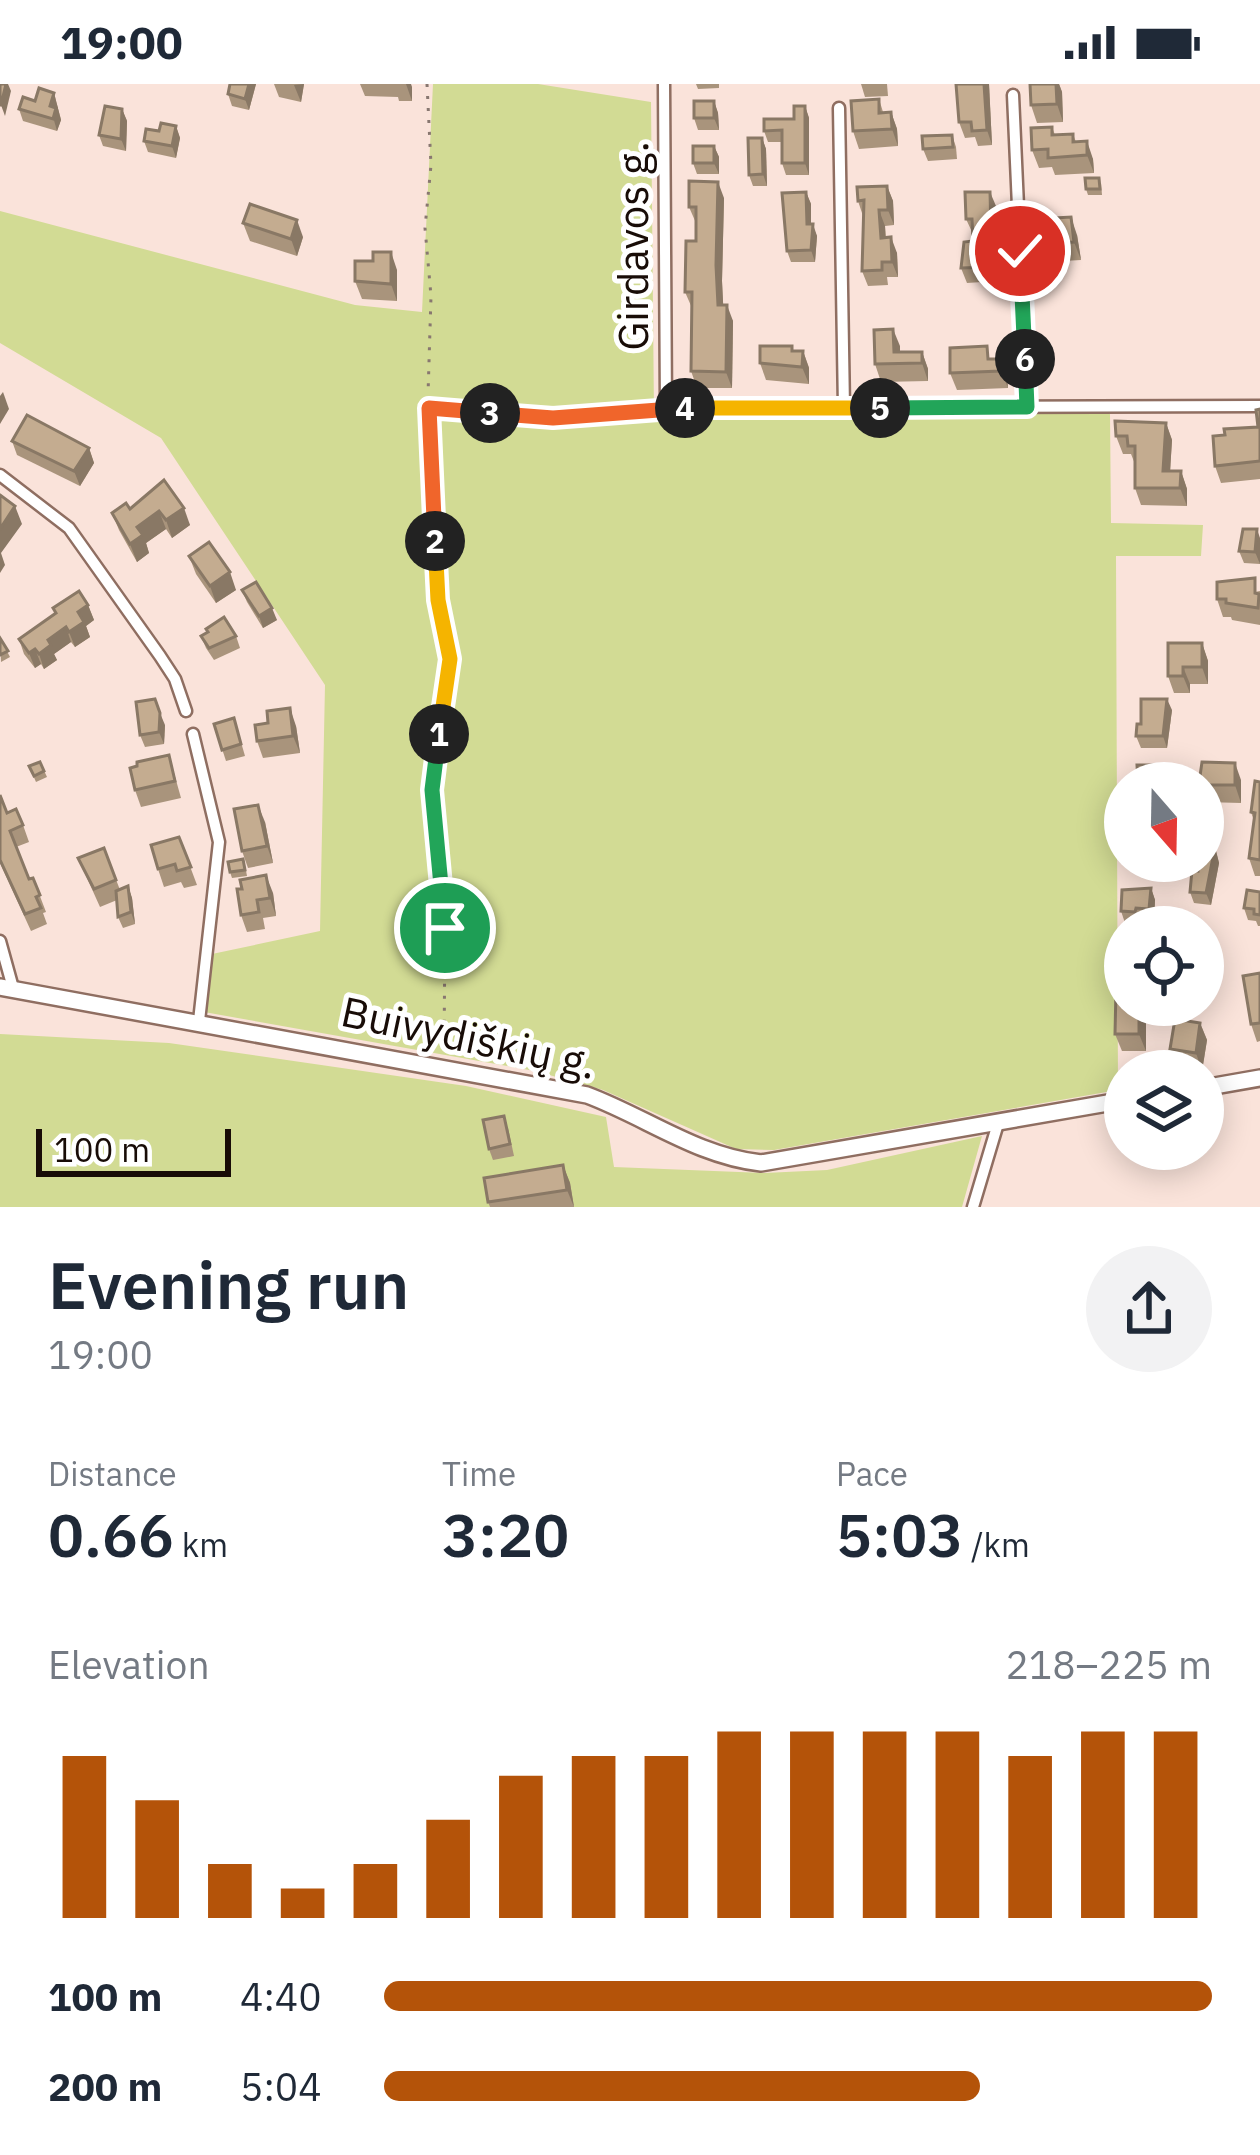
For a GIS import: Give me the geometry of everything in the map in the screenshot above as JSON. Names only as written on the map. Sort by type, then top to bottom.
[{"type":"main road","name":"Buivydiškių g.","points":[[7,987],[587,1095],[716,1155],[761,1163],[1104,1103]]},
{"type":"main road","points":[[1224,1084],[1260,1078]]},
{"type":"street","name":"Girdavos g.","points":[[664,84],[666,408]]},
{"type":"street","points":[[1013,95],[1027,407]]},
{"type":"street","points":[[839,108],[844,408]]},
{"type":"street","points":[[429,408],[553,418],[666,408],[1260,406]]},
{"type":"street","points":[[0,475],[69,528],[175,679],[186,710]]},
{"type":"street","points":[[193,734],[219,842],[199,1021]]},
{"type":"street","points":[[0,941],[7,987]]},
{"type":"street","points":[[973,1207],[999,1120]]},
{"type":"path","points":[[427,84],[429,408],[438,600],[450,659],[432,790],[445,928],[443,1065]]},
{"type":"green space","points":[[433,84],[538,84],[651,102],[654,414],[1110,414],[1111,523],[1203,525],[1201,556],[1116,556],[1117,762],[1104,762],[1104,882],[1117,882],[1117,906],[1104,906],[1104,1026],[1118,1026],[1118,1050],[1104,1050],[1104,1092],[774,1150],[736,1149],[603,1090],[535,1071],[204,1012],[212,954],[320,931],[325,685],[161,438],[0,343],[0,211],[355,305],[422,312]]},
{"type":"green space","points":[[0,1034],[169,1043],[466,1086],[606,1117],[614,1167],[765,1173],[827,1170],[982,1136],[962,1207],[0,1207]]},
{"type":"building","points":[[230,84],[249,84],[245,99],[228,94]]},
{"type":"building","points":[[956,84],[984,84],[987,130],[972,131],[971,122],[959,122]]},
{"type":"building","points":[[1030,84],[1056,84],[1057,104],[1031,105]]},
{"type":"building","points":[[39,88],[54,93],[53,119],[19,109],[23,97],[35,101]]},
{"type":"building","points":[[879,99],[879,113],[891,112],[892,129],[853,131],[851,101]]},
{"type":"building","points":[[694,101],[714,101],[714,118],[694,118]]},
{"type":"building","points":[[105,106],[122,109],[121,139],[99,135]]},
{"type":"building","points":[[794,106],[805,106],[805,163],[782,163],[782,130],[764,131],[764,119],[794,119]]},
{"type":"building","points":[[161,123],[176,126],[172,146],[144,141],[146,129],[159,131]]},
{"type":"building","points":[[1052,127],[1052,135],[1073,134],[1073,142],[1087,141],[1087,155],[1048,158],[1048,149],[1032,150],[1031,128]]},
{"type":"building","points":[[952,135],[953,147],[923,149],[922,136]]},
{"type":"building","points":[[748,138],[762,138],[763,174],[749,175]]},
{"type":"building","points":[[693,146],[714,146],[714,163],[693,163]]},
{"type":"building","points":[[1085,178],[1099,178],[1100,189],[1086,189]]},
{"type":"building","points":[[689,181],[718,182],[716,265],[718,305],[727,305],[726,372],[691,371],[692,292],[685,292],[686,241],[696,241],[696,207],[689,207]]},
{"type":"building","points":[[887,186],[888,210],[879,210],[881,238],[891,237],[892,262],[882,262],[882,270],[862,271],[864,200],[858,201],[857,187]]},
{"type":"building","points":[[806,192],[807,224],[813,224],[811,250],[787,251],[782,193]]},
{"type":"building","points":[[965,192],[990,192],[992,267],[961,268],[964,242],[973,241]]},
{"type":"building","points":[[250,204],[297,220],[291,239],[243,223]]},
{"type":"building","points":[[1071,217],[1074,242],[1040,244],[1038,219]]},
{"type":"building","points":[[373,252],[391,252],[391,284],[355,281],[355,261],[373,261]]},
{"type":"building","points":[[893,329],[894,352],[922,352],[922,363],[875,364],[874,330]]},
{"type":"building","points":[[760,346],[792,346],[792,351],[803,351],[802,367],[760,363]]},
{"type":"building","points":[[987,346],[988,359],[1001,359],[1001,371],[950,373],[950,348]]},
{"type":"building","points":[[1260,409],[1260,461],[1215,466],[1213,436],[1225,435],[1224,429],[1258,427],[1256,410]]},
{"type":"building","points":[[27,415],[89,448],[74,471],[12,441]]},
{"type":"building","points":[[1115,421],[1166,423],[1163,471],[1181,471],[1180,488],[1135,488],[1135,446],[1128,446],[1127,436],[1116,436]]},
{"type":"building","points":[[164,480],[184,508],[166,520],[159,511],[137,527],[143,535],[130,544],[112,513],[126,503],[130,509]]},
{"type":"building","points":[[0,495],[15,506],[0,529]]},
{"type":"building","points":[[1243,529],[1257,529],[1255,552],[1239,551]]},
{"type":"building","points":[[209,542],[230,572],[210,586],[189,556]]},
{"type":"building","points":[[1255,578],[1258,608],[1217,599],[1217,582]]},
{"type":"building","points":[[256,582],[272,608],[259,616],[242,590]]},
{"type":"building","points":[[79,591],[88,605],[78,612],[84,622],[69,632],[66,627],[39,654],[35,649],[29,653],[19,639]]},
{"type":"building","points":[[224,617],[236,636],[209,648],[201,636]]},
{"type":"building","points":[[1168,643],[1202,643],[1202,667],[1183,667],[1183,676],[1168,676]]},
{"type":"building","points":[[155,699],[159,732],[140,735],[136,702]]},
{"type":"building","points":[[1141,699],[1167,699],[1163,736],[1136,736]]},
{"type":"building","points":[[290,708],[293,736],[257,741],[255,725],[268,723],[267,711]]},
{"type":"building","points":[[234,718],[241,744],[222,750],[214,724]]},
{"type":"building","points":[[169,755],[175,781],[135,790],[130,768]]},
{"type":"building","points":[[40,762],[44,771],[34,776],[29,766]]},
{"type":"building","points":[[1224,763],[1235,763],[1235,785],[1224,785]]},
{"type":"building","points":[[1255,781],[1260,782],[1260,860],[1249,858]]},
{"type":"building","points":[[0,795],[7,813],[16,809],[23,825],[10,831],[40,895],[36,897],[41,908],[25,914],[0,860]]},
{"type":"building","points":[[258,805],[267,846],[242,851],[234,809]]},
{"type":"building","points":[[179,837],[191,867],[177,871],[175,864],[158,869],[151,845]]},
{"type":"building","points":[[104,848],[116,880],[94,889],[78,858]]},
{"type":"building","points":[[243,859],[245,870],[230,872],[228,862]]},
{"type":"building","points":[[266,875],[270,898],[257,900],[259,912],[241,915],[240,880]]},
{"type":"building","points":[[1191,882],[1208,882],[1206,893],[1190,892]]},
{"type":"building","points":[[128,886],[131,912],[118,917],[116,891]]},
{"type":"building","points":[[1151,888],[1149,906],[1121,906],[1122,890]]},
{"type":"building","points":[[1247,890],[1260,892],[1260,915],[1244,908]]},
{"type":"building","points":[[1260,973],[1260,1023],[1251,1024],[1243,976]]},
{"type":"building","points":[[1115,1026],[1139,1026],[1139,1034],[1115,1034]]},
{"type":"building","points":[[1174,1026],[1200,1026],[1196,1050],[1170,1049]]},
{"type":"building","points":[[504,1116],[510,1144],[489,1149],[483,1120]]},
{"type":"building","points":[[563,1165],[567,1190],[488,1202],[484,1178]]},
{"type":"route","points":[[445,928],[432,790],[450,659],[438,600],[429,408],[553,418],[666,408],[1027,407],[1020,251]]}]
